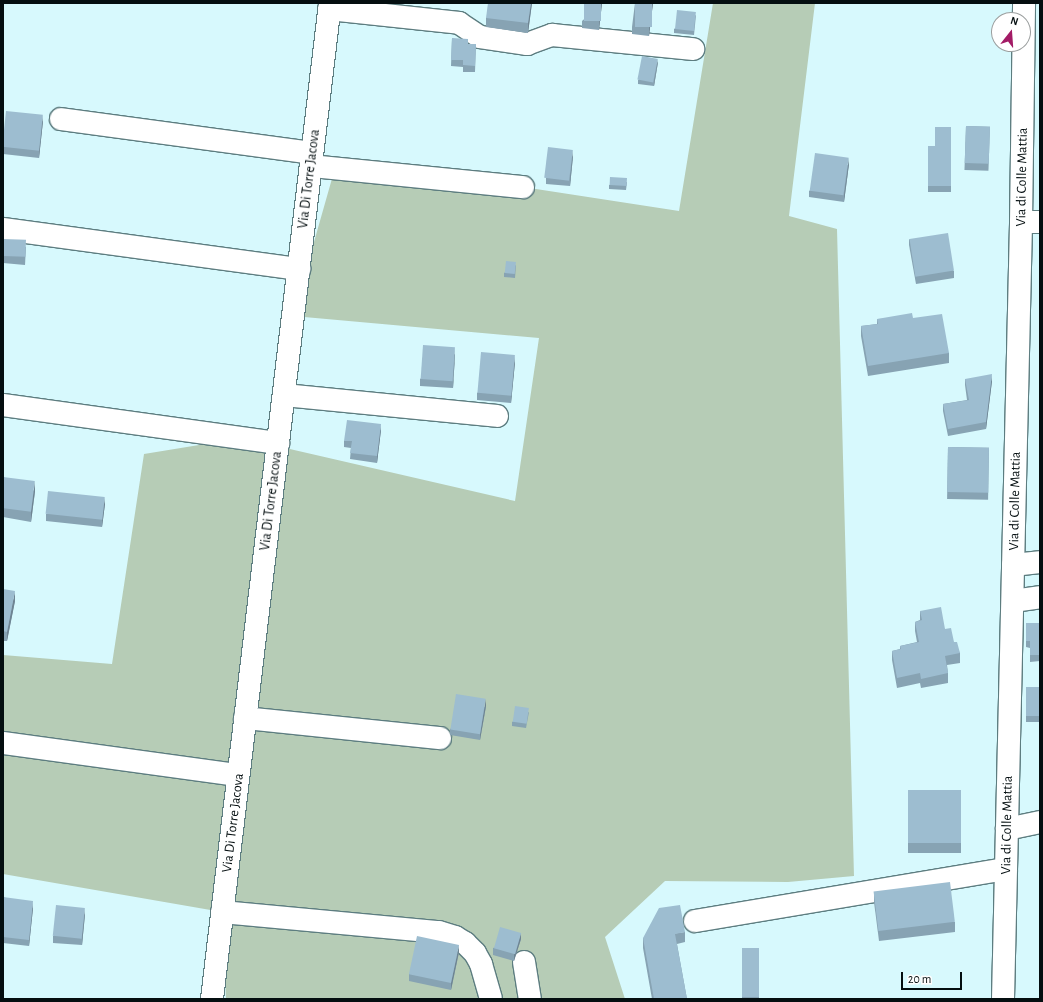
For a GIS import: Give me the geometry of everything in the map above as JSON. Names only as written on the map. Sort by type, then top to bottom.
[{"type":"street","name":"Via di Colle Mattia","points":[[1003,999],[1013,565],[1031,222],[1024,3]]},
{"type":"street","points":[[330,6],[459,22],[480,37],[527,44],[552,35],[693,49]]},
{"type":"street","name":"Via Di Torre Jacova","points":[[212,999],[330,6]]},
{"type":"street","points":[[61,119],[312,159],[523,187]]},
{"type":"street","points":[[3,229],[298,269]]},
{"type":"street","points":[[284,395],[498,416]]},
{"type":"street","points":[[3,405],[278,443]]},
{"type":"street","points":[[1013,565],[1040,562]]},
{"type":"street","points":[[1012,601],[1040,597]]},
{"type":"street","points":[[245,718],[440,738]]},
{"type":"street","points":[[3,743],[238,775]]},
{"type":"street","points":[[1007,829],[1040,822]]},
{"type":"street","points":[[695,921],[1006,869]]},
{"type":"street","points":[[222,912],[440,932],[455,937],[465,943],[475,953],[481,964],[491,999]]},
{"type":"street","points":[[524,962],[530,999]]},
{"type":"green space","points":[[713,3],[815,3],[789,216],[837,229],[854,876],[788,882],[665,881],[605,937],[625,999],[226,999],[222,912],[3,874],[3,655],[112,664],[144,454],[242,438],[515,501],[539,338],[293,316],[335,168],[523,187],[679,211]]},
{"type":"building","points":[[488,3],[531,3],[528,23],[486,18]]},
{"type":"building","points":[[584,3],[601,3],[601,21],[584,21]]},
{"type":"building","points":[[635,3],[652,3],[652,27],[635,27]]},
{"type":"building","points":[[677,10],[696,12],[694,31],[675,29]]},
{"type":"building","points":[[452,38],[468,39],[468,44],[476,44],[475,66],[463,65],[463,60],[451,60]]},
{"type":"building","points":[[642,56],[658,59],[653,83],[637,80]]},
{"type":"building","points":[[6,111],[43,115],[39,151],[3,147]]},
{"type":"building","points":[[966,126],[990,127],[989,164],[965,163]]},
{"type":"building","points":[[935,127],[951,127],[951,186],[928,186],[928,146],[935,146]]},
{"type":"building","points":[[548,147],[573,150],[569,181],[544,178]]},
{"type":"building","points":[[815,153],[849,158],[843,195],[810,191]]},
{"type":"building","points":[[610,177],[627,178],[627,186],[610,185]]},
{"type":"building","points":[[948,233],[954,271],[915,277],[909,239]]},
{"type":"building","points":[[3,239],[26,240],[25,257],[3,256]]},
{"type":"building","points":[[506,261],[516,262],[515,274],[505,273]]},
{"type":"building","points":[[912,313],[913,318],[942,314],[949,353],[868,366],[861,326],[878,324],[877,319]]},
{"type":"building","points":[[423,345],[455,347],[453,381],[421,379]]},
{"type":"building","points":[[481,352],[515,355],[511,396],[477,393]]},
{"type":"building","points":[[992,374],[986,422],[948,429],[943,404],[969,400],[965,379]]},
{"type":"building","points":[[347,420],[381,424],[377,456],[350,453],[352,441],[344,441]]},
{"type":"building","points":[[948,447],[989,448],[988,493],[947,492]]},
{"type":"building","points":[[3,477],[35,481],[31,512],[3,508]]},
{"type":"building","points":[[48,491],[105,497],[102,520],[46,514]]},
{"type":"building","points":[[3,589],[15,591],[7,632],[3,631]]},
{"type":"building","points":[[941,607],[945,629],[951,628],[954,642],[957,642],[960,653],[945,656],[948,673],[921,679],[920,673],[897,678],[892,651],[901,649],[900,646],[919,642],[915,622],[922,620],[920,611]]},
{"type":"building","points":[[1026,623],[1040,623],[1040,655],[1030,655],[1030,641],[1026,641]]},
{"type":"building","points":[[1026,687],[1040,687],[1040,716],[1026,716]]},
{"type":"building","points":[[456,694],[486,699],[480,734],[450,730]]},
{"type":"building","points":[[515,706],[529,708],[527,724],[513,722]]},
{"type":"building","points":[[908,790],[961,790],[961,843],[908,843]]},
{"type":"building","points":[[950,882],[955,922],[878,931],[874,891]]},
{"type":"building","points":[[3,897],[33,901],[29,940],[3,937]]},
{"type":"building","points":[[56,905],[85,908],[82,939],[53,936]]},
{"type":"building","points":[[680,905],[685,932],[675,934],[687,999],[654,999],[643,938],[659,908]]},
{"type":"building","points":[[500,927],[521,933],[515,954],[494,948]]},
{"type":"building","points":[[417,936],[459,945],[451,983],[409,974]]},
{"type":"building","points":[[742,948],[759,948],[759,997],[742,997]]}]
